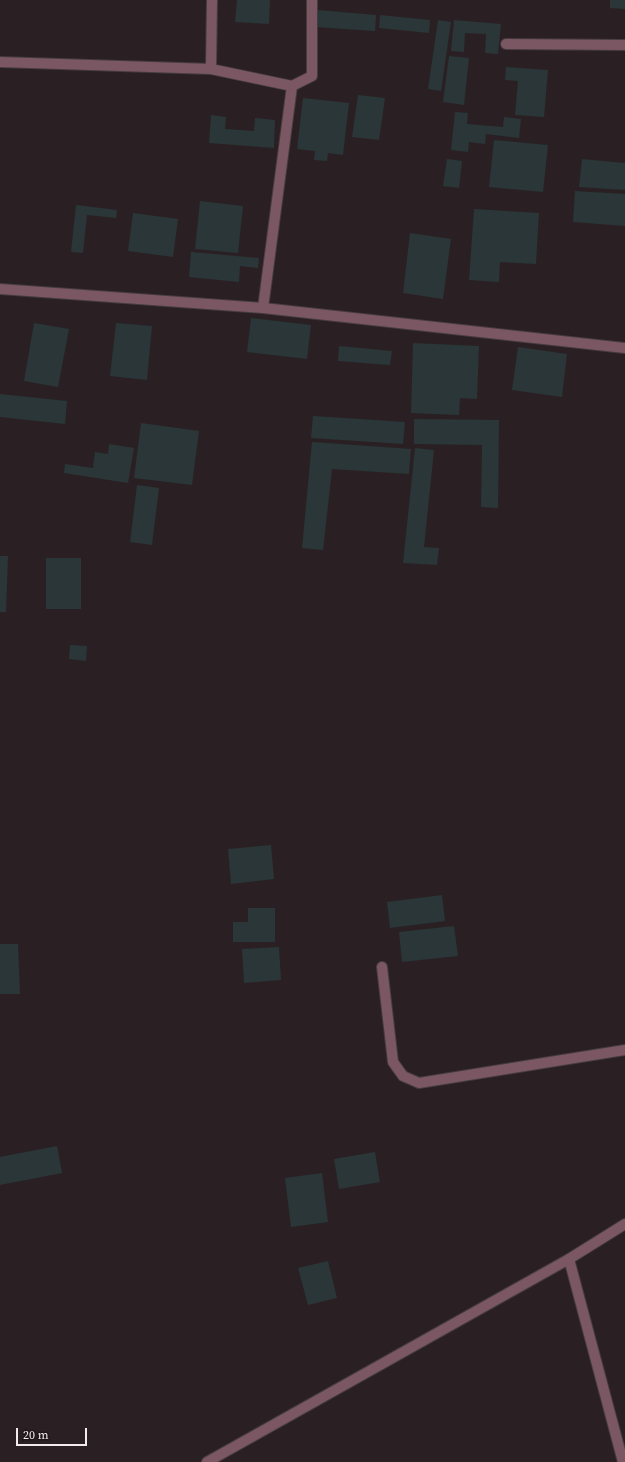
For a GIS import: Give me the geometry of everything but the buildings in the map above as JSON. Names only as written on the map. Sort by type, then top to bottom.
[{"type":"street","points":[[211,69],[212,0]]},
{"type":"street","points":[[0,62],[211,69],[292,86],[312,76],[312,0]]},
{"type":"street","points":[[506,44],[625,45]]},
{"type":"street","points":[[263,308],[292,86]]},
{"type":"street","points":[[0,289],[263,308],[625,348]]},
{"type":"street","points":[[382,967],[393,1062],[403,1076],[419,1083],[625,1050]]},
{"type":"street","points":[[207,1462],[569,1258],[625,1224]]},
{"type":"street","points":[[569,1258],[623,1462]]}]
